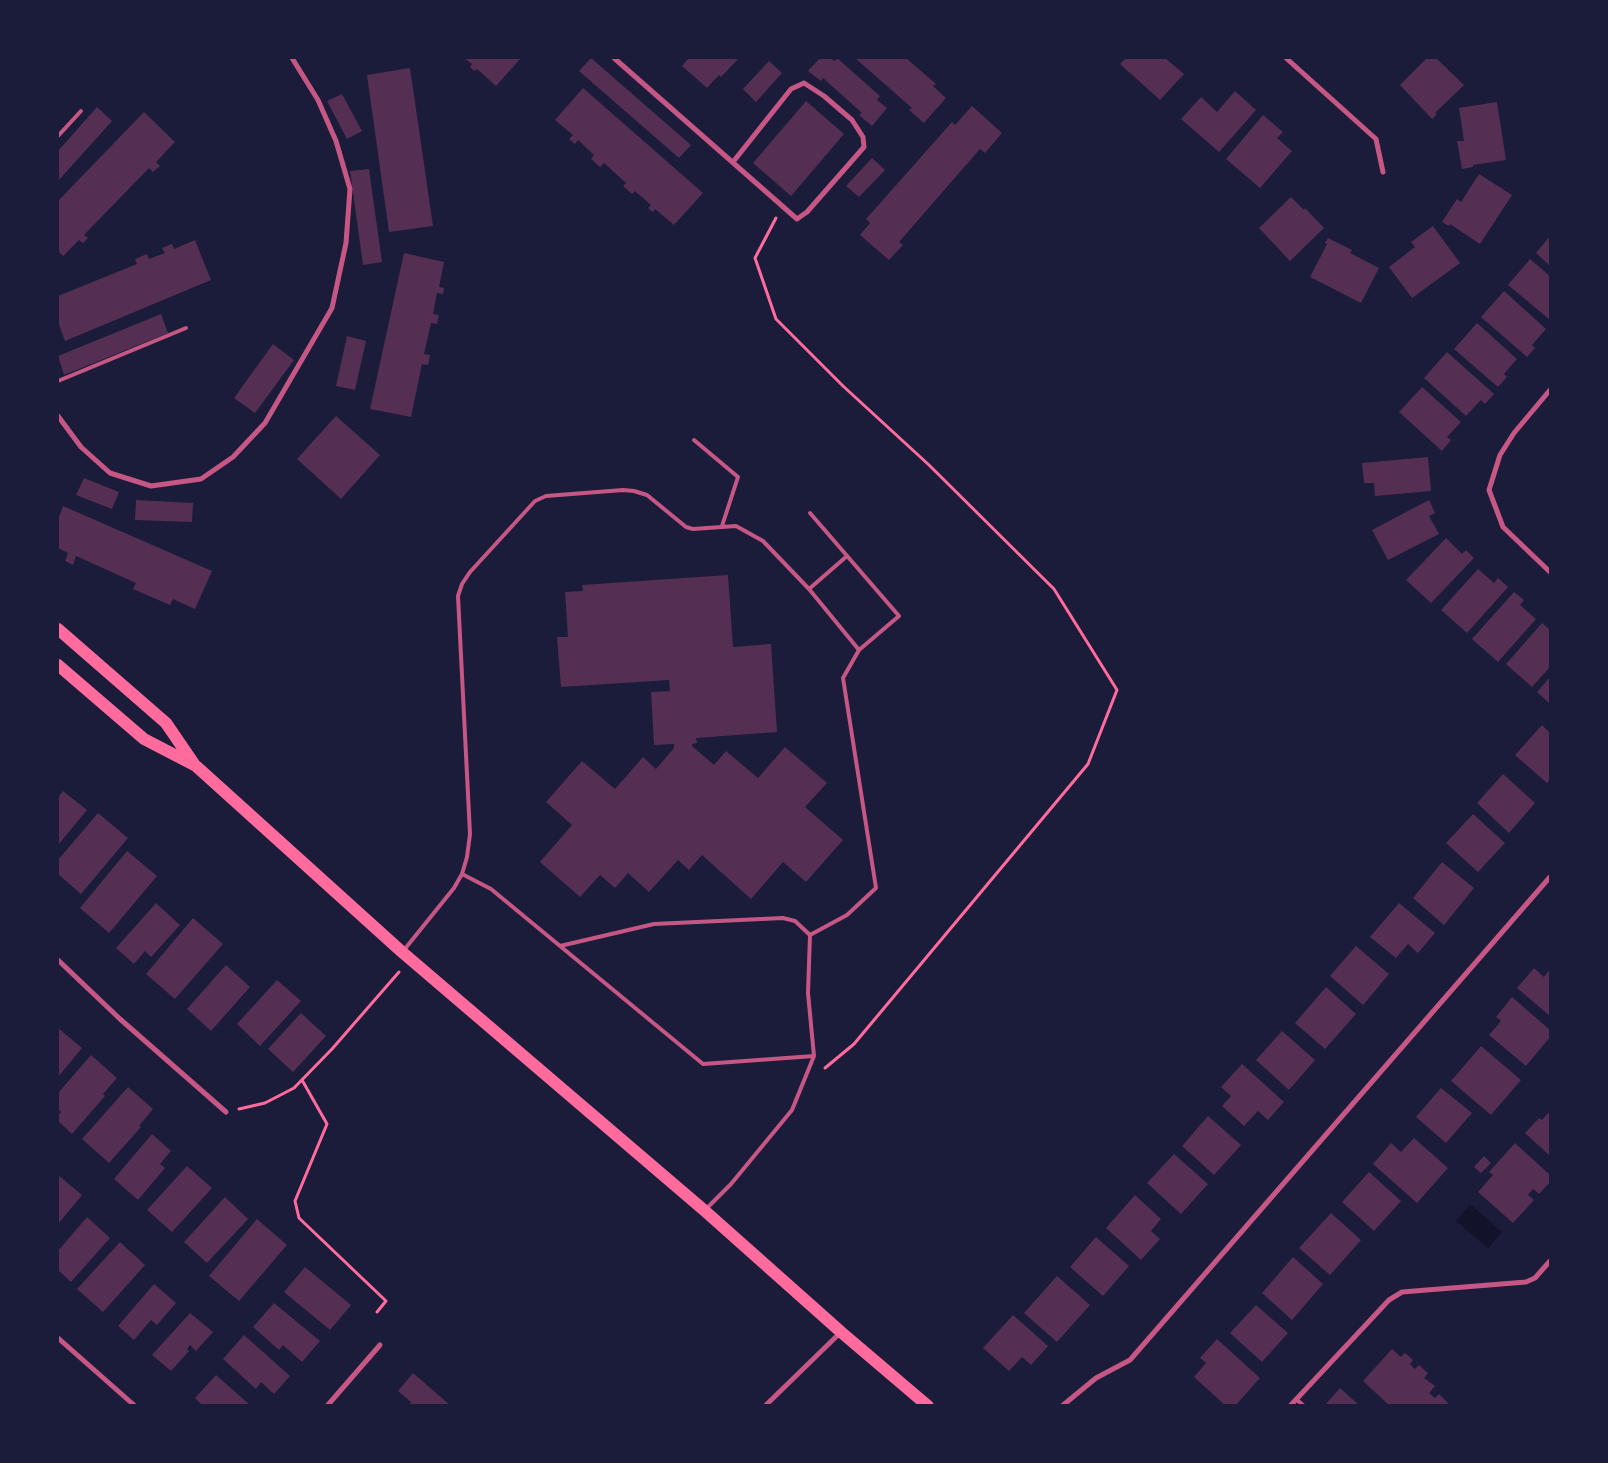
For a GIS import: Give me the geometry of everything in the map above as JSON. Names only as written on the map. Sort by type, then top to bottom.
[{"type":"main road","points":[[58,629],[166,722],[196,766],[406,956],[705,1211],[841,1332],[928,1406]]},
{"type":"main road","points":[[58,665],[144,739],[196,766]]},
{"type":"street","points":[[58,416],[81,448],[110,473],[152,486],[200,479],[233,457],[266,423],[332,308],[346,243],[350,189],[336,142],[318,100],[292,58]]},
{"type":"street","points":[[614,58],[732,162],[782,206],[797,219],[807,212],[864,147],[863,137],[852,120],[824,96],[804,83],[791,89],[732,162]]},
{"type":"street","points":[[1286,58],[1376,138],[1383,172]]},
{"type":"street","points":[[1550,390],[1514,433],[1500,455],[1489,490],[1503,527],[1550,572]]},
{"type":"street","points":[[1062,1406],[1096,1378],[1130,1360],[1550,877]]},
{"type":"street","points":[[58,960],[120,1019],[226,1112]]},
{"type":"street","points":[[1290,1406],[1384,1304],[1402,1292],[1526,1282],[1535,1278],[1550,1261]]},
{"type":"street","points":[[765,1406],[841,1332]]},
{"type":"street","points":[[58,1338],[135,1406]]},
{"type":"street","points":[[327,1406],[380,1345]]},
{"type":"lane","points":[[58,136],[81,110]]},
{"type":"lane","points":[[58,381],[186,328]]},
{"type":"lane","points":[[694,440],[738,477],[722,526]]},
{"type":"lane","points":[[406,956],[454,888],[462,874],[467,857],[470,834],[458,596],[462,584],[470,572],[535,501],[546,496],[623,490],[634,491],[647,495],[686,527],[693,529],[736,526],[763,541],[809,589],[859,650]]},
{"type":"lane","points":[[810,513],[899,616],[859,650],[843,678],[876,888],[847,915],[810,934]]},
{"type":"lane","points":[[809,589],[847,556]]},
{"type":"lane","points":[[462,874],[492,889],[703,1064],[814,1056]]},
{"type":"lane","points":[[560,946],[654,924],[783,918],[795,921],[810,934]]},
{"type":"lane","points":[[705,1211],[731,1184],[792,1110],[802,1088],[814,1056],[808,993],[810,934]]},
{"type":"lane","points":[[1296,1399],[1304,1406]]},
{"type":"path","points":[[782,206],[755,258],[776,319],[843,386],[929,465],[1054,588],[1117,690],[1088,764],[854,1044],[802,1088]]},
{"type":"path","points":[[226,1112],[265,1103],[294,1088],[332,1049],[406,956]]},
{"type":"path","points":[[302,1080],[327,1124],[296,1201],[299,1218],[386,1301],[377,1312]]},
{"type":"shaded area","points":[[1470,1204],[1502,1232],[1488,1248],[1456,1221]]},
{"type":"building","points":[[464,58],[521,58],[496,86],[477,69],[474,71],[470,67],[472,64]]},
{"type":"building","points":[[591,58],[691,145],[679,158],[579,71]]},
{"type":"building","points":[[689,58],[739,58],[721,77],[719,75],[707,88],[682,66]]},
{"type":"building","points":[[820,58],[830,58],[835,61],[837,58],[880,96],[877,100],[887,108],[872,126],[859,115],[862,113],[823,78],[821,81],[808,71]]},
{"type":"building","points":[[855,58],[906,58],[936,84],[933,86],[946,98],[924,123],[909,110],[912,108]]},
{"type":"building","points":[[1126,58],[1165,58],[1184,74],[1160,100],[1120,64]]},
{"type":"building","points":[[1427,58],[1436,58],[1464,85],[1435,113],[1437,114],[1432,119],[1400,85]]},
{"type":"building","points":[[769,61],[782,73],[756,102],[743,89]]},
{"type":"building","points":[[410,68],[433,226],[389,232],[367,75]]},
{"type":"building","points":[[583,88],[703,193],[674,225],[655,209],[653,212],[648,208],[651,205],[635,191],[632,194],[623,186],[626,183],[604,163],[600,167],[591,159],[594,155],[578,140],[575,144],[569,139],[573,135],[555,120]]},
{"type":"building","points":[[1235,91],[1256,110],[1219,152],[1181,119],[1201,97],[1217,112]]},
{"type":"building","points":[[342,94],[362,131],[347,139],[327,101]]},
{"type":"building","points":[[806,101],[844,134],[791,196],[753,163]]},
{"type":"building","points":[[1497,102],[1506,160],[1473,165],[1473,167],[1462,169],[1457,141],[1464,141],[1459,108]]},
{"type":"building","points":[[972,106],[1002,133],[985,153],[980,149],[899,242],[903,245],[889,260],[860,235],[870,223],[866,219],[952,122],[955,125]]},
{"type":"building","points":[[97,107],[112,121],[58,181],[58,151]]},
{"type":"building","points":[[144,112],[175,142],[156,162],[160,166],[153,172],[149,168],[84,235],[88,238],[83,243],[79,240],[63,256],[58,251],[58,201]]},
{"type":"building","points":[[1263,115],[1283,132],[1277,138],[1292,151],[1260,188],[1226,159]]},
{"type":"building","points":[[872,158],[885,170],[859,197],[846,186]]},
{"type":"building","points":[[369,169],[382,262],[363,265],[350,171]]},
{"type":"building","points":[[1479,174],[1512,195],[1480,244],[1450,224],[1449,226],[1442,222],[1457,199],[1461,202]]},
{"type":"building","points":[[1291,197],[1304,210],[1305,208],[1324,228],[1290,261],[1259,228]]},
{"type":"building","points":[[1433,226],[1460,263],[1412,298],[1389,267],[1415,247],[1411,242]]},
{"type":"building","points":[[1550,236],[1550,266],[1536,253]]},
{"type":"building","points":[[1328,238],[1352,250],[1350,253],[1379,268],[1361,303],[1310,277],[1327,244],[1325,243]]},
{"type":"building","points":[[195,240],[211,280],[65,341],[58,322],[58,296],[137,264],[135,259],[147,254],[149,259],[165,253],[162,248],[172,244],[174,249]]},
{"type":"building","points":[[404,253],[444,262],[439,287],[444,288],[443,294],[437,293],[433,314],[439,315],[437,324],[431,323],[424,354],[430,355],[428,365],[422,364],[411,417],[370,409]]},
{"type":"building","points":[[1530,259],[1550,276],[1549,319],[1508,285]]},
{"type":"building","points":[[1504,291],[1546,329],[1532,345],[1535,348],[1527,357],[1481,317]]},
{"type":"building","points":[[161,314],[168,333],[64,375],[58,356]]},
{"type":"building","points":[[1477,323],[1517,359],[1504,374],[1507,377],[1498,387],[1454,349]]},
{"type":"building","points":[[347,336],[366,341],[355,390],[336,386]]},
{"type":"building","points":[[273,344],[294,360],[255,413],[234,398]]},
{"type":"building","points":[[1447,352],[1494,394],[1485,404],[1481,400],[1466,416],[1424,378]]},
{"type":"building","points":[[1422,387],[1461,422],[1447,437],[1451,440],[1442,451],[1399,412]]},
{"type":"building","points":[[336,416],[380,455],[341,499],[297,459]]},
{"type":"building","points":[[1428,457],[1431,491],[1375,496],[1374,483],[1364,483],[1362,463]]},
{"type":"building","points":[[84,478],[119,492],[112,509],[76,495]]},
{"type":"building","points":[[136,500],[193,503],[192,522],[135,520]]},
{"type":"building","points":[[1429,500],[1435,513],[1429,516],[1439,534],[1388,560],[1372,530]]},
{"type":"building","points":[[63,506],[212,571],[195,609],[173,599],[170,605],[133,589],[136,583],[76,556],[73,565],[65,561],[68,553],[58,548],[58,520]]},
{"type":"building","points":[[1446,538],[1462,554],[1466,550],[1474,558],[1431,603],[1406,580]]},
{"type":"building","points":[[1478,569],[1494,583],[1498,578],[1508,587],[1467,633],[1441,610]]},
{"type":"building","points":[[728,575],[733,647],[771,644],[777,732],[696,738],[697,743],[692,744],[692,746],[714,765],[726,751],[758,778],[785,747],[827,783],[805,807],[843,840],[806,882],[783,862],[751,899],[702,855],[689,870],[678,860],[649,892],[628,873],[615,888],[600,875],[580,897],[540,862],[572,825],[546,802],[582,761],[615,789],[643,757],[656,769],[674,748],[674,744],[654,745],[651,692],[670,691],[669,680],[561,687],[557,637],[568,637],[565,592],[583,591],[582,585]]},
{"type":"building","points":[[1514,592],[1524,600],[1520,605],[1536,619],[1498,662],[1472,639]]},
{"type":"building","points":[[1542,623],[1550,630],[1550,667],[1532,687],[1506,664]]},
{"type":"building","points":[[1550,677],[1550,704],[1537,692]]},
{"type":"building","points":[[1542,725],[1550,733],[1550,779],[1547,783],[1515,755]]},
{"type":"building","points":[[1503,774],[1535,803],[1509,833],[1477,803]]},
{"type":"building","points":[[63,791],[87,810],[58,845],[58,797]]},
{"type":"building","points":[[98,813],[128,838],[81,894],[58,874],[58,860]]},
{"type":"building","points":[[1473,814],[1505,843],[1478,872],[1446,843]]},
{"type":"building","points":[[127,851],[157,876],[109,933],[80,908]]},
{"type":"building","points":[[1442,862],[1474,888],[1444,925],[1413,898]]},
{"type":"building","points":[[156,903],[180,925],[151,957],[145,951],[134,964],[116,948]]},
{"type":"building","points":[[1399,903],[1435,933],[1418,953],[1408,944],[1396,958],[1370,937]]},
{"type":"building","points":[[193,918],[223,944],[175,999],[146,974]]},
{"type":"building","points":[[1356,946],[1389,974],[1363,1005],[1330,976]]},
{"type":"building","points":[[226,965],[250,987],[211,1031],[187,1009]]},
{"type":"building","points":[[1534,968],[1544,977],[1550,969],[1550,1016],[1517,988]]},
{"type":"building","points":[[277,980],[301,1001],[260,1046],[237,1024]]},
{"type":"building","points":[[1326,987],[1356,1014],[1325,1049],[1295,1023]]},
{"type":"building","points":[[1512,997],[1550,1030],[1550,1037],[1526,1066],[1489,1035],[1501,1021],[1496,1017]]},
{"type":"building","points":[[301,1013],[326,1036],[293,1072],[268,1049]]},
{"type":"building","points":[[58,1028],[82,1048],[58,1077]]},
{"type":"building","points":[[1282,1031],[1315,1060],[1289,1090],[1256,1060]]},
{"type":"building","points":[[1481,1046],[1521,1080],[1491,1115],[1451,1081]]},
{"type":"building","points":[[91,1055],[117,1078],[103,1094],[105,1096],[72,1134],[58,1121],[58,1116],[61,1112],[58,1109],[58,1093]]},
{"type":"building","points":[[1242,1064],[1284,1102],[1268,1120],[1258,1111],[1244,1126],[1222,1106],[1231,1096],[1221,1087]]},
{"type":"building","points":[[128,1087],[153,1109],[139,1126],[141,1127],[109,1163],[82,1139]]},
{"type":"building","points":[[1441,1088],[1472,1113],[1446,1143],[1416,1117]]},
{"type":"building","points":[[1550,1111],[1550,1156],[1525,1133],[1539,1118],[1542,1120]]},
{"type":"building","points":[[1208,1116],[1241,1145],[1214,1175],[1182,1146]]},
{"type":"building","points":[[152,1134],[171,1151],[160,1164],[165,1168],[138,1200],[114,1179]]},
{"type":"building","points":[[1414,1138],[1448,1168],[1417,1203],[1373,1164],[1391,1143],[1401,1152]]},
{"type":"building","points":[[1515,1143],[1550,1175],[1550,1182],[1539,1194],[1533,1189],[1528,1195],[1534,1200],[1513,1223],[1478,1192],[1493,1175],[1489,1172]]},
{"type":"building","points":[[1174,1154],[1208,1184],[1181,1214],[1147,1183]]},
{"type":"building","points":[[1484,1156],[1491,1163],[1481,1173],[1474,1167]]},
{"type":"building","points":[[187,1166],[212,1188],[172,1232],[147,1210]]},
{"type":"building","points":[[1369,1172],[1401,1201],[1374,1231],[1342,1202]]},
{"type":"building","points":[[58,1175],[82,1195],[58,1224]]},
{"type":"building","points":[[1135,1195],[1161,1219],[1151,1231],[1160,1239],[1141,1260],[1106,1228]]},
{"type":"building","points":[[225,1197],[248,1219],[207,1263],[184,1242]]},
{"type":"building","points":[[1331,1213],[1361,1240],[1330,1275],[1299,1248]]},
{"type":"building","points":[[87,1217],[110,1238],[71,1282],[58,1270],[58,1251]]},
{"type":"building","points":[[257,1219],[287,1245],[239,1301],[209,1276]]},
{"type":"building","points":[[1096,1237],[1129,1266],[1103,1296],[1070,1267]]},
{"type":"building","points":[[120,1242],[145,1265],[103,1312],[77,1289]]},
{"type":"building","points":[[1293,1257],[1323,1284],[1292,1320],[1262,1293]]},
{"type":"building","points":[[305,1267],[351,1305],[330,1330],[284,1292]]},
{"type":"building","points":[[1057,1276],[1090,1305],[1057,1342],[1024,1313]]},
{"type":"building","points":[[154,1284],[176,1303],[157,1325],[151,1320],[134,1340],[118,1326]]},
{"type":"building","points":[[274,1303],[320,1341],[302,1362],[283,1345],[279,1350],[253,1327]]},
{"type":"building","points":[[1256,1305],[1288,1333],[1262,1362],[1230,1333]]},
{"type":"building","points":[[190,1313],[213,1332],[196,1351],[190,1345],[187,1349],[189,1351],[171,1371],[152,1355]]},
{"type":"building","points":[[1013,1315],[1048,1346],[1031,1365],[1022,1357],[1009,1371],[983,1348]]},
{"type":"building","points":[[244,1335],[290,1376],[274,1394],[261,1382],[256,1389],[223,1359]]},
{"type":"building","points":[[1217,1339],[1260,1378],[1235,1406],[1226,1406],[1194,1377],[1206,1363],[1200,1358]]},
{"type":"building","points":[[1392,1349],[1401,1357],[1405,1353],[1413,1360],[1410,1364],[1415,1369],[1419,1365],[1428,1373],[1424,1378],[1435,1386],[1429,1393],[1435,1398],[1439,1394],[1448,1403],[1446,1406],[1390,1406],[1363,1381]]},
{"type":"building","points":[[413,1373],[451,1406],[408,1406],[411,1402],[398,1391]]},
{"type":"building","points":[[216,1375],[251,1406],[203,1406],[195,1398]]},
{"type":"building","points":[[1340,1388],[1360,1406],[1324,1406]]}]
